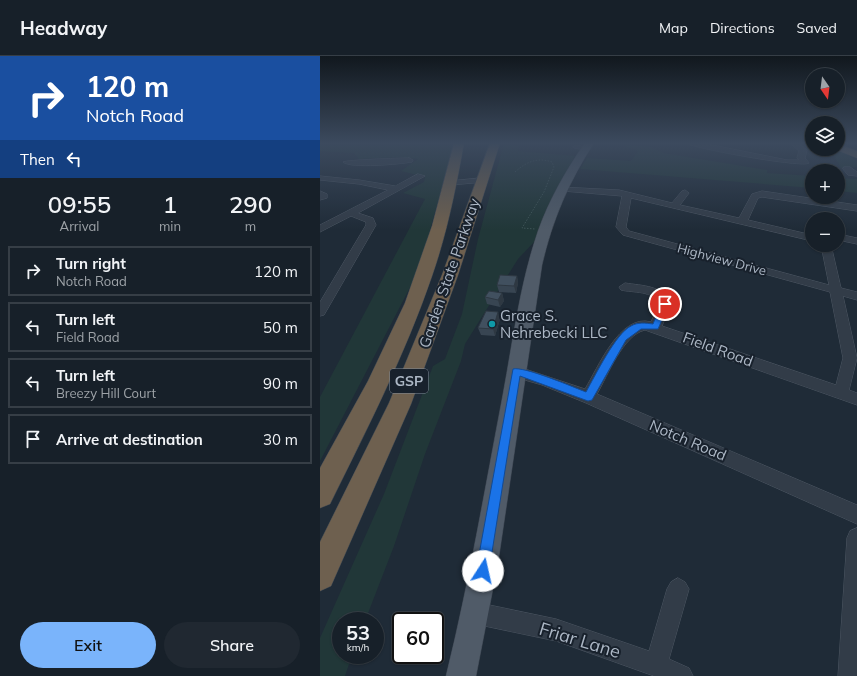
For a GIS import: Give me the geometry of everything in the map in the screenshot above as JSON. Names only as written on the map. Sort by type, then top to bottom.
[{"type":"highway","name":"Garden State Parkway","points":[[320,494],[397,342],[414,302],[436,238],[453,172]]},
{"type":"highway","name":"Garden State Parkway","points":[[320,575],[400,404],[450,275],[484,172]]},
{"type":"main road","points":[[461,676],[476,613],[516,372],[534,277],[545,229],[572,172]]},
{"type":"street","points":[[320,186],[347,172]]},
{"type":"street","points":[[320,230],[421,176]]},
{"type":"street","points":[[320,178],[359,182],[395,189]]},
{"type":"street","points":[[451,183],[481,180]]},
{"type":"street","points":[[563,189],[627,195],[805,236]]},
{"type":"street","points":[[674,206],[685,193]]},
{"type":"street","points":[[320,194],[324,196],[320,197]]},
{"type":"street","points":[[742,222],[755,196],[762,194],[857,208]]},
{"type":"street","name":"Highview Drive","points":[[627,195],[621,227],[626,233],[857,296]]},
{"type":"street","points":[[320,312],[324,298],[371,225],[370,220],[351,213]]},
{"type":"street","points":[[845,238],[857,241]]},
{"type":"street","points":[[828,252],[850,358],[842,393]]},
{"type":"street","points":[[625,286],[653,291],[663,298],[665,304],[655,327]]},
{"type":"street","name":"Field Road","points":[[588,397],[627,332],[640,326],[655,327],[857,399]]},
{"type":"street","name":"Notch Road","points":[[516,372],[530,375],[588,397],[713,450],[857,515]]},
{"type":"street","points":[[850,676],[857,538]]},
{"type":"street","points":[[656,665],[678,589]]},
{"type":"street","name":"Friar Lane","points":[[476,613],[556,630],[656,665],[681,676]]},
{"type":"path","points":[[545,229],[522,228],[546,187],[552,172]]},
{"type":"green space","points":[[405,172],[446,172],[419,270],[320,461],[320,397],[425,199],[403,193],[424,182],[425,177]]},
{"type":"green space","points":[[496,172],[568,172],[535,241],[518,259],[465,344],[461,361],[425,454],[394,546],[368,612],[332,612],[332,664],[349,664],[345,676],[320,676],[320,638],[384,494],[433,366],[445,359],[462,314],[478,239]]},
{"type":"green space","points":[[616,172],[767,172],[805,176],[805,187]]},
{"type":"green space","points":[[845,178],[857,179],[857,193],[845,192]]},
{"type":"building","points":[[500,275],[517,276],[514,286],[497,285]]},
{"type":"building","points":[[489,291],[502,293],[498,300],[485,297]]},
{"type":"building","points":[[486,311],[498,312],[493,329],[478,328]]},
{"type":"place","name":"Grace S. Nehrebecki LLC","points":[[492,324]]},
{"type":"route","points":[[483,571],[516,372],[530,375],[588,397],[627,332],[640,326],[646,325],[655,327],[665,304]]}]
